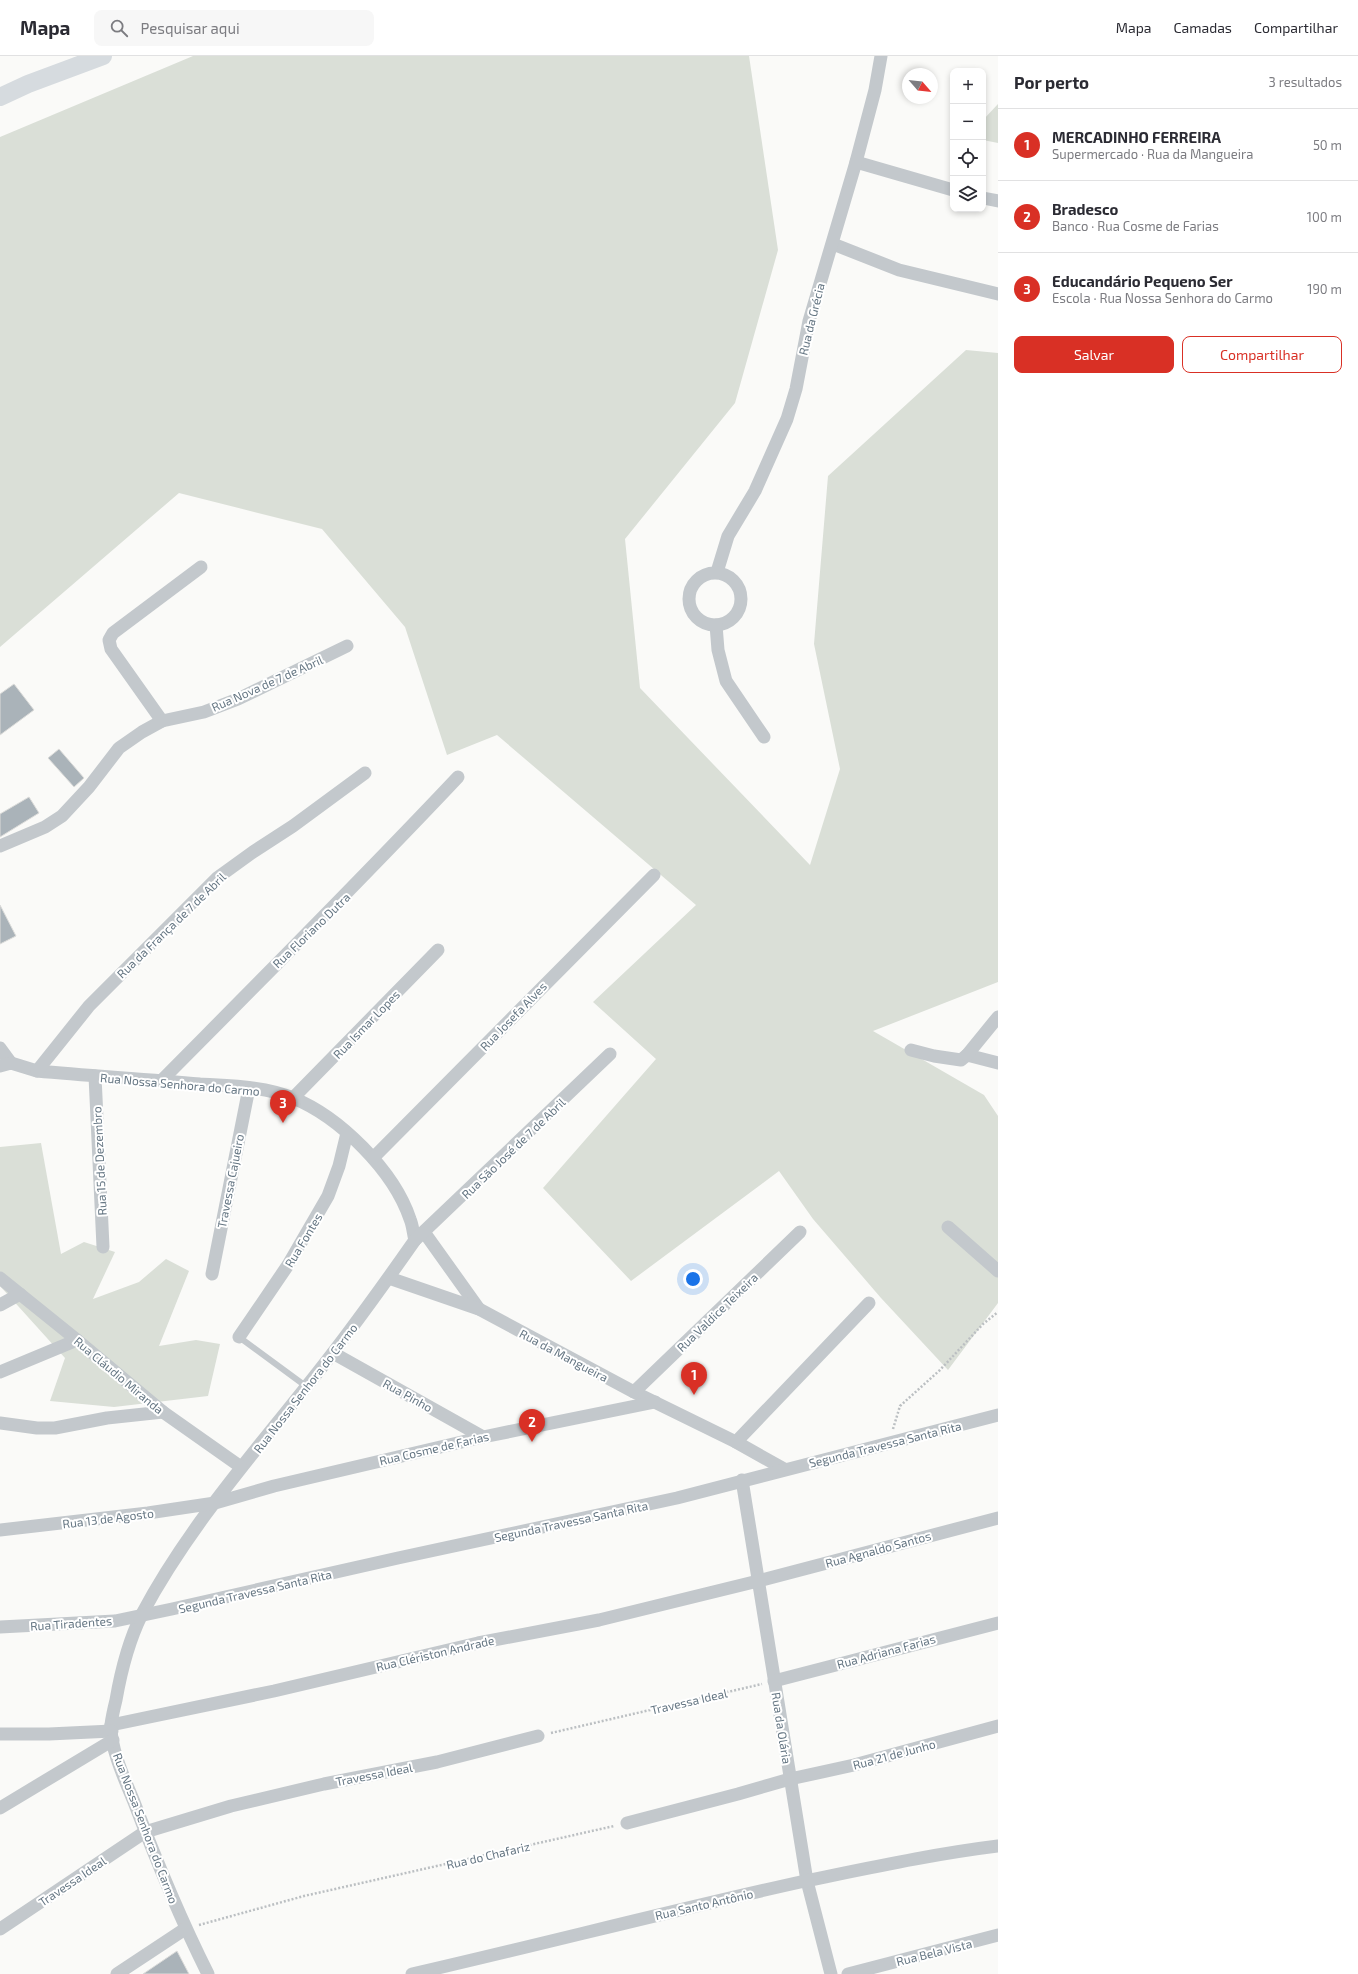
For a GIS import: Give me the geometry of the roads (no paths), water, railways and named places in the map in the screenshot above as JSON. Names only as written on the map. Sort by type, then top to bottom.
[{"type":"main road","points":[[0,97],[28,84],[103,56]]},
{"type":"street","name":"Rua da Grécia","points":[[717,572],[728,536],[755,491],[787,419],[796,389],[809,321],[856,162],[875,90],[881,56]]},
{"type":"street","points":[[856,162],[950,189]]},
{"type":"street","points":[[986,199],[998,201]]},
{"type":"street","points":[[833,244],[899,270],[998,294]]},
{"type":"street","points":[[162,721],[111,649],[109,640],[113,633],[201,567]]},
{"type":"street","points":[[717,572],[726,574],[734,579],[739,586],[742,595],[738,613],[725,623],[716,625],[708,624],[698,618],[690,607],[689,599],[692,587],[700,577],[708,573],[717,572]]},
{"type":"street","points":[[716,625],[718,650],[726,681],[764,737]]},
{"type":"street","name":"Rua Nova de 7 de Abril","points":[[0,846],[45,827],[62,816],[89,786],[119,748],[162,721],[204,712],[238,699],[347,646]]},
{"type":"street","name":"Rua da França de 7 de Abril","points":[[38,1071],[89,1006],[217,878],[293,826],[365,772]]},
{"type":"street","name":"Rua Floriano Dutra","points":[[162,1080],[350,892],[458,778]]},
{"type":"street","name":"Rua Josefa Alves","points":[[372,1158],[654,875]]},
{"type":"street","name":"Rua Ismar Lopes","points":[[293,1098],[438,950]]},
{"type":"street","points":[[911,1050],[934,1056],[961,1060],[967,1055],[998,1017]]},
{"type":"street","name":"Rua Nossa Senhora do Carmo","points":[[0,1048],[6,1065],[38,1071],[249,1088],[293,1098],[318,1112],[347,1133],[372,1158],[402,1200],[419,1236],[333,1353],[241,1467],[215,1503],[171,1566],[141,1616],[127,1654],[118,1687],[112,1732],[125,1780],[145,1832],[185,1929],[208,1974]]},
{"type":"street","name":"Rua São José de 7 de Abril","points":[[419,1236],[610,1054]]},
{"type":"street","points":[[967,1055],[998,1063]]},
{"type":"street","name":"Rua 15 de Dezembro","points":[[95,1076],[103,1246]]},
{"type":"street","name":"Travessa Cajueiro","points":[[212,1274],[249,1088]]},
{"type":"street","name":"Rua Fontes","points":[[239,1337],[288,1265],[317,1217],[328,1196],[339,1166],[347,1133]]},
{"type":"street","points":[[948,1227],[998,1271]]},
{"type":"street","name":"Rua Valdice Teixeira","points":[[634,1392],[800,1232]]},
{"type":"street","points":[[419,1236],[478,1308]]},
{"type":"street","name":"Rua Cláudio Miranda","points":[[0,1278],[163,1412],[241,1467]]},
{"type":"street","name":"Rua da Mangueira","points":[[389,1278],[478,1308],[634,1392],[736,1442],[784,1469]]},
{"type":"street","points":[[0,1305],[20,1294]]},
{"type":"street","points":[[736,1442],[869,1303]]},
{"type":"street","points":[[0,1372],[77,1340]]},
{"type":"street","name":"Rua Pinho","points":[[333,1353],[483,1437]]},
{"type":"street","name":"Rua Cosme de Farias","points":[[215,1503],[274,1486],[483,1437],[655,1402]]},
{"type":"street","points":[[0,1423],[37,1428],[55,1428],[107,1418],[163,1412]]},
{"type":"street","name":"Segunda Travessa Santa Rita","points":[[141,1616],[398,1558],[677,1498],[784,1469],[998,1415]]},
{"type":"street","name":"Rua da Olária","points":[[742,1480],[806,1881],[831,1974]]},
{"type":"street","name":"Rua 13 de Agosto","points":[[0,1530],[148,1514],[215,1503]]},
{"type":"street","name":"Rua Agnaldo Santos","points":[[758,1581],[998,1518]]},
{"type":"street","name":"Rua Clériston Andrade","points":[[112,1732],[274,1691],[478,1643],[599,1620],[758,1581]]},
{"type":"street","name":"Rua Tiradentes","points":[[0,1627],[115,1621],[141,1616]]},
{"type":"street","name":"Rua Adriana Farias","points":[[774,1681],[998,1622]]},
{"type":"street","name":"Rua 21 de Junho","points":[[790,1779],[854,1765],[998,1726]]},
{"type":"street","points":[[0,1734],[112,1732]]},
{"type":"street","points":[[0,1808],[112,1732]]},
{"type":"street","name":"Travessa Ideal","points":[[0,1929],[145,1832],[230,1806],[324,1784],[437,1762],[538,1736]]},
{"type":"street","points":[[627,1823],[790,1779]]},
{"type":"street","name":"Rua Santo Antônio","points":[[412,1974],[603,1929],[662,1913],[806,1881],[907,1859],[998,1846]]},
{"type":"street","points":[[117,1974],[185,1929]]},
{"type":"street","name":"Rua Bela Vista","points":[[848,1974],[998,1935]]},
{"type":"lane","points":[[239,1337],[306,1387]]},
{"type":"place","name":"Educandário Pequeno Ser","points":[[283,1123]]},
{"type":"place","name":"MERCADINHO FERREIRA","points":[[694,1395]]},
{"type":"place","name":"Bradesco","points":[[532,1442]]}]
